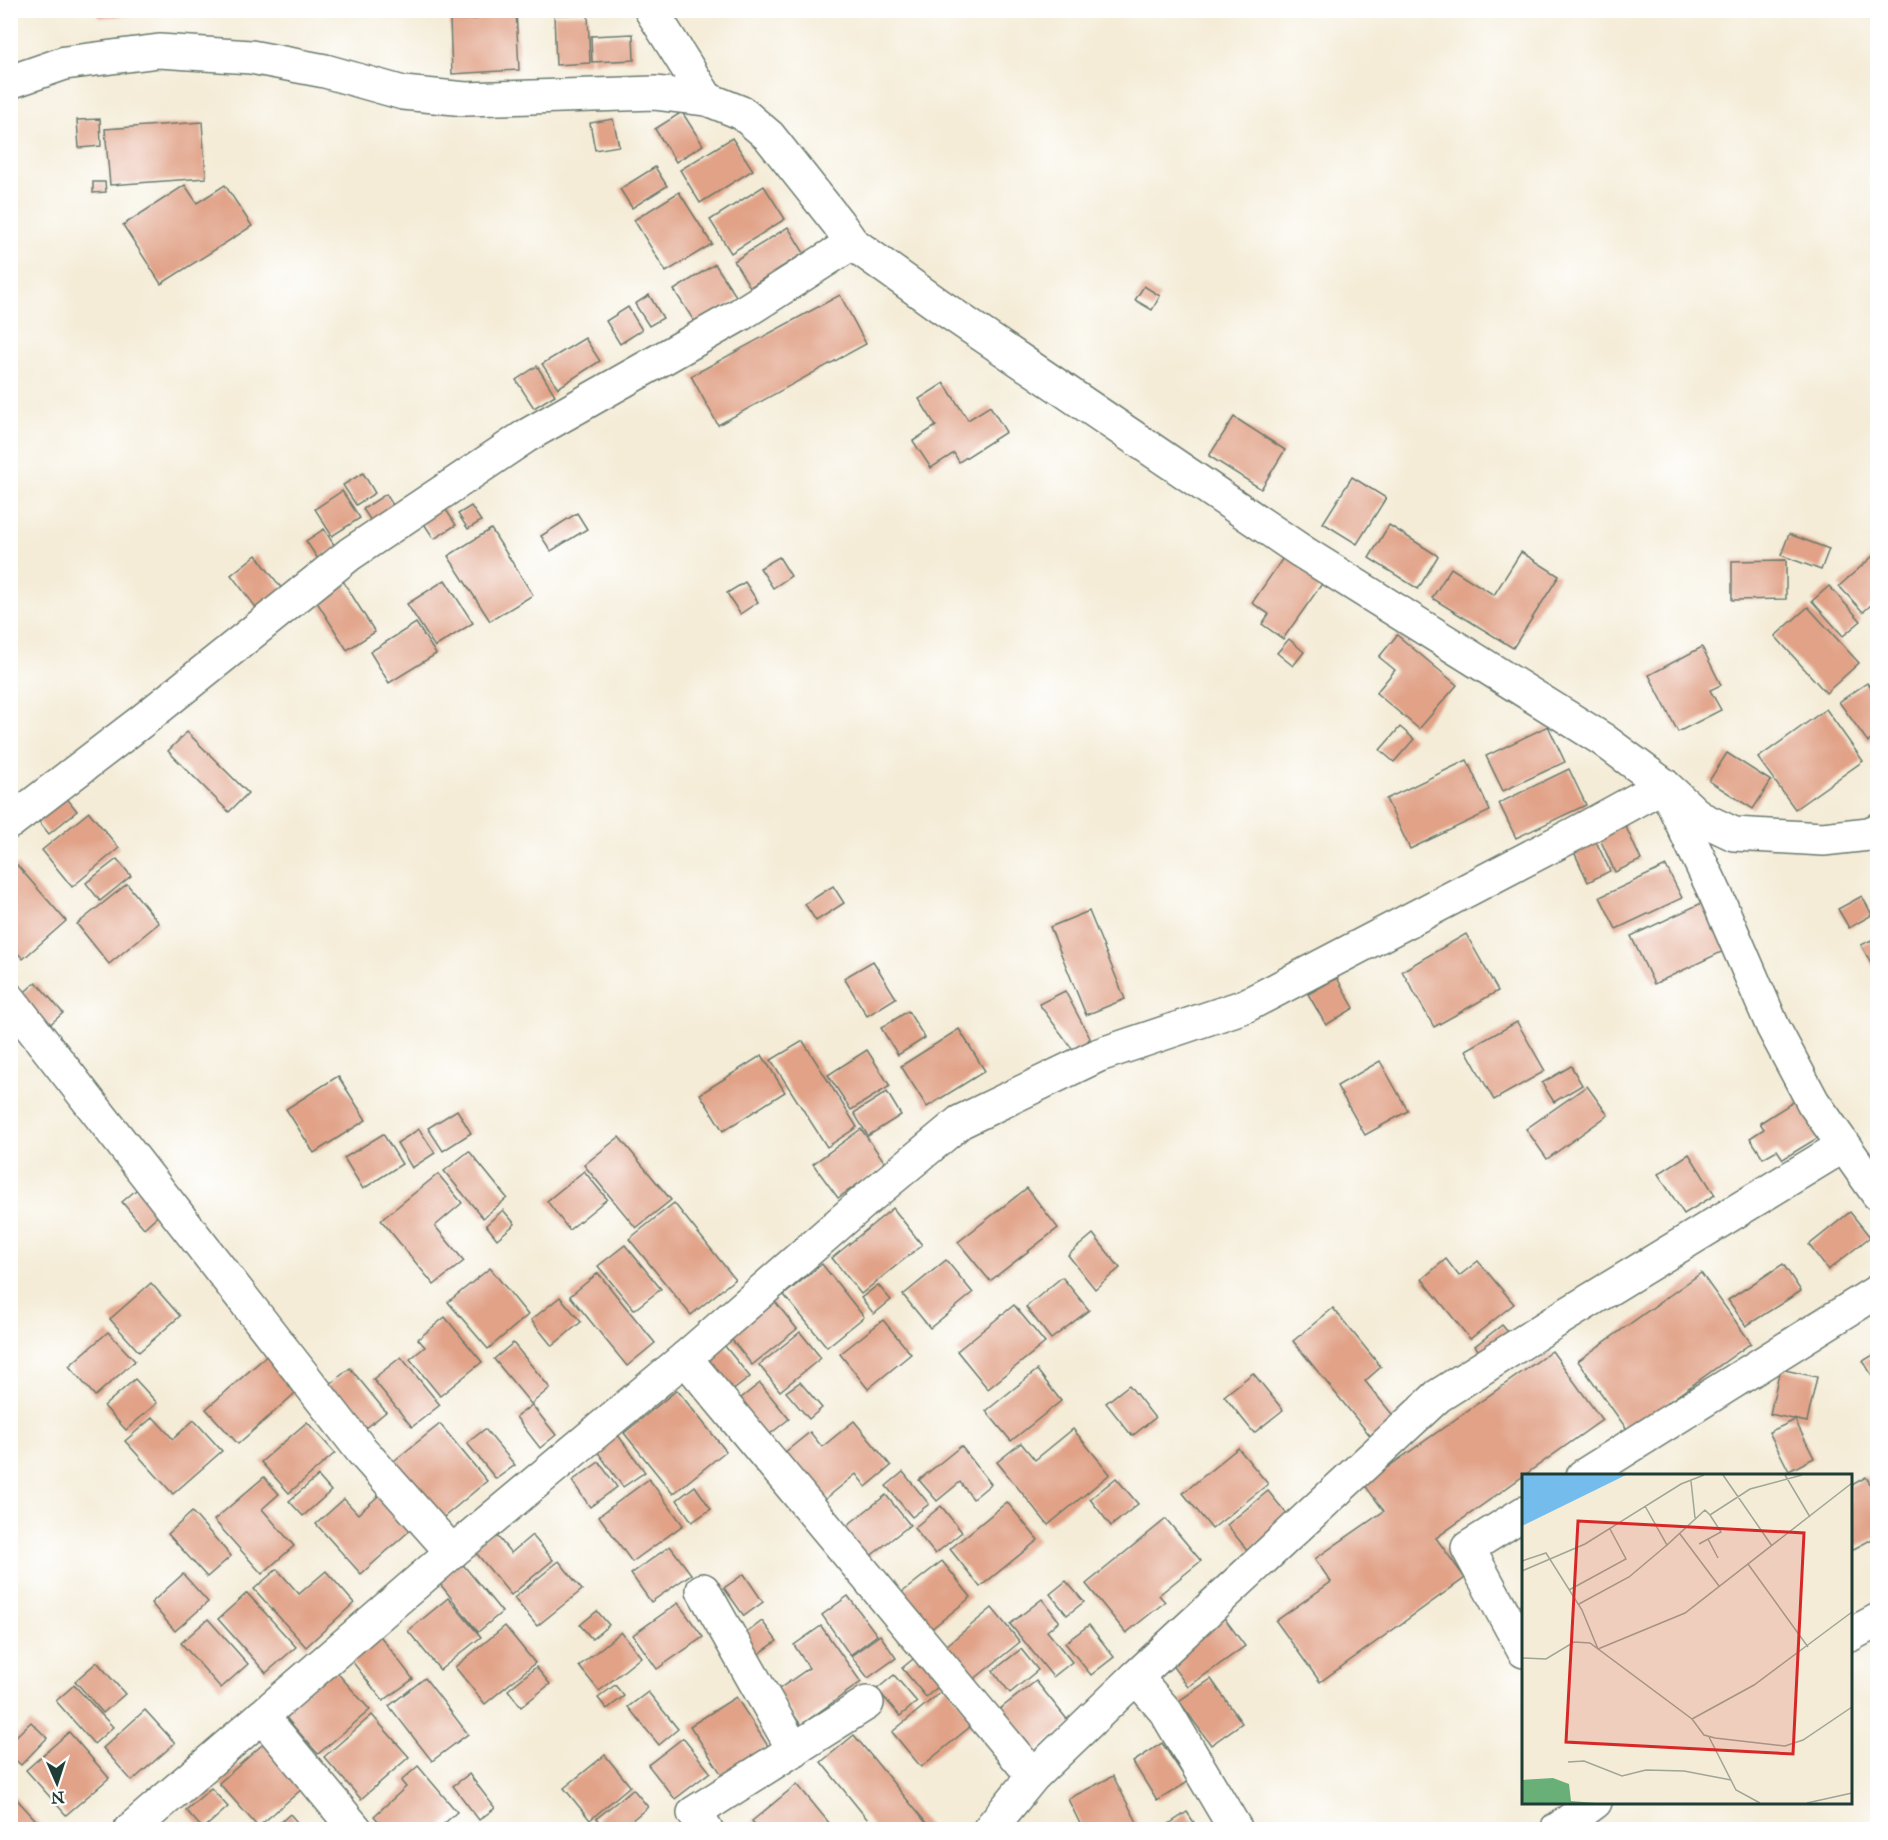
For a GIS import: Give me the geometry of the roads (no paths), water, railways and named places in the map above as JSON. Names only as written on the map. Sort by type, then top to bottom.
[{"type":"street","points":[[651,10],[706,99]]},
{"type":"street","points":[[10,82],[64,63],[159,51],[251,57],[325,71],[403,93],[466,99],[655,93],[706,99],[742,113],[769,136],[852,243],[940,306],[1301,551],[1602,739],[1664,785],[1700,818],[1734,834],[1823,839],[1869,834],[1878,830]]},
{"type":"street","points":[[10,822],[142,721],[350,554],[526,436],[741,314],[852,243]]},
{"type":"street","points":[[1664,785],[1716,895],[1773,1027],[1813,1101],[1878,1194]]},
{"type":"street","points":[[130,1830],[452,1552],[685,1358],[866,1200],[960,1122],[1099,1055],[1245,1006],[1664,785]]},
{"type":"street","points":[[10,1000],[362,1451],[452,1552]]},
{"type":"street","points":[[989,1830],[1033,1776],[1438,1396],[1561,1318],[1844,1146]]},
{"type":"street","points":[[1586,1474],[1878,1291]]},
{"type":"street","points":[[685,1358],[1033,1776]]},
{"type":"street","points":[[1522,1514],[1468,1548],[1522,1647]]},
{"type":"street","points":[[703,1590],[794,1750]]},
{"type":"street","points":[[1852,1634],[1878,1620]]},
{"type":"street","points":[[1136,1677],[1166,1712],[1236,1830]]},
{"type":"street","points":[[706,1830],[694,1814],[867,1702]]},
{"type":"street","points":[[262,1716],[356,1830]]},
{"type":"street","points":[[1557,1830],[1594,1804]]}]
